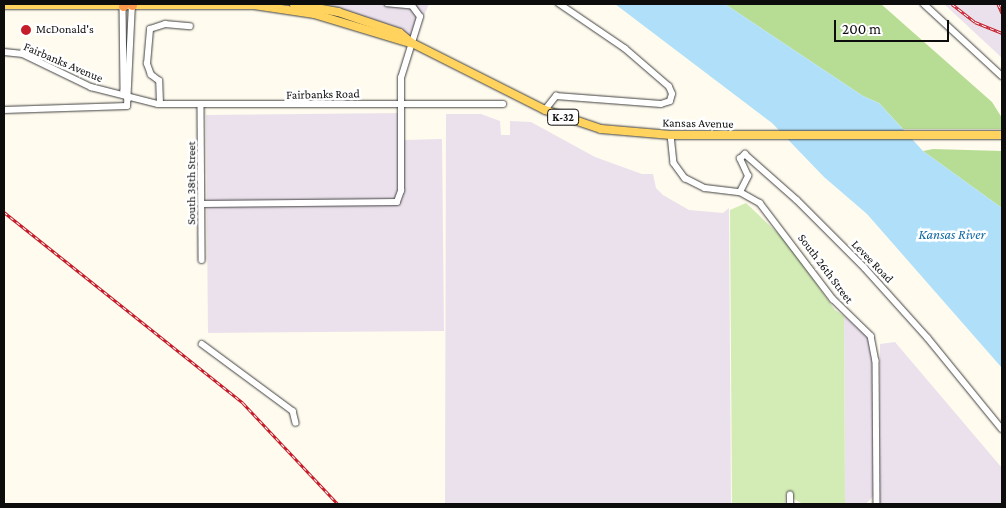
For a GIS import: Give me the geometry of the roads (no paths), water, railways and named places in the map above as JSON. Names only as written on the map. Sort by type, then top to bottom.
[{"type":"main road","name":"Kansas Avenue","points":[[294,4],[375,23],[400,33],[412,43]]},
{"type":"main road","name":"Kansas Avenue","points":[[4,5],[254,5],[314,14],[412,43],[545,110],[601,129],[671,135],[1002,135]]},
{"type":"street","points":[[202,204],[397,202],[401,191],[403,70],[420,14],[412,6],[388,4]]},
{"type":"street","points":[[545,110],[556,96],[661,104],[670,101],[672,94],[669,87],[625,49],[560,4]]},
{"type":"street","points":[[924,4],[1002,76]]},
{"type":"street","points":[[4,110],[128,106],[128,5]]},
{"type":"street","points":[[160,104],[159,81],[151,75],[147,64],[150,29],[165,24],[190,26]]},
{"type":"street","name":"Fairbanks Avenue","points":[[4,52],[23,54],[76,82],[143,102]]},
{"type":"street","name":"Fairbanks Road","points":[[143,102],[201,106],[503,104]]},
{"type":"street","name":"South 38th Street","points":[[201,106],[202,260]]},
{"type":"street","name":"South 26th Street","points":[[671,135],[674,164],[685,178],[704,188],[740,192],[755,198],[768,210],[833,299],[871,336],[876,360],[877,504]]},
{"type":"street","name":"Levee Road","points":[[740,192],[748,176],[740,159],[744,154],[797,200],[870,274],[1002,429]]},
{"type":"street","points":[[202,344],[293,411],[296,423]]},
{"type":"street","points":[[790,495],[790,504]]},
{"type":"water","name":"Kansas River","points":[[615,4],[725,4],[863,96],[879,103],[923,151],[1002,208],[1002,368],[867,214],[824,177],[772,123]]},
{"type":"railway","points":[[952,4],[975,22],[1002,33]]},
{"type":"railway","points":[[998,4],[1002,13]]},
{"type":"railway","points":[[4,212],[243,403],[338,504]]},
{"type":"place","name":"McDonald's","points":[[26,30]]}]
